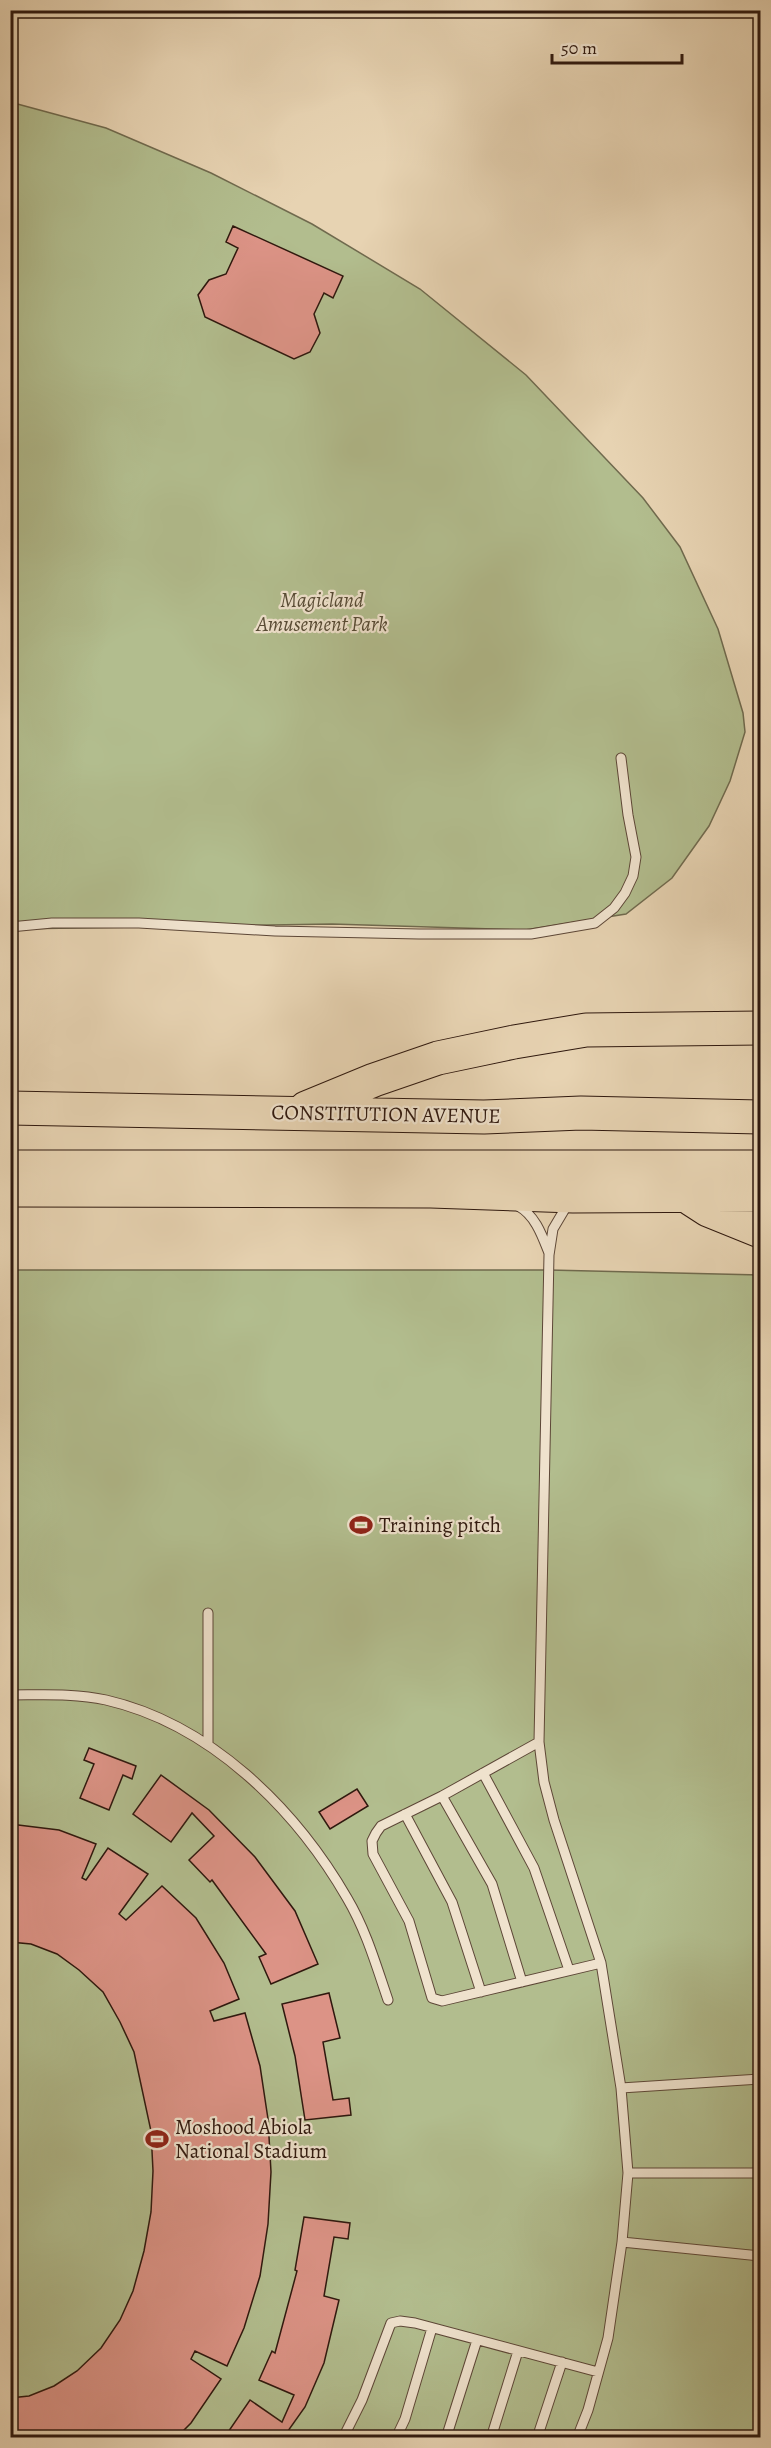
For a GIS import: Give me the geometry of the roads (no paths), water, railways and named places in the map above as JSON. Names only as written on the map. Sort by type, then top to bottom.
[{"type":"highway","points":[[295,1113],[374,1080],[438,1058],[514,1042],[586,1030],[760,1028]]},
{"type":"highway","name":"CONSTITUTION AVENUE","points":[[10,1108],[484,1117],[581,1113],[760,1118]]},
{"type":"highway","points":[[10,1167],[582,1186],[670,1186],[760,1196]]},
{"type":"highway","points":[[670,1186],[760,1167]]},
{"type":"highway","points":[[10,1190],[494,1193],[582,1186]]},
{"type":"highway","points":[[670,1186],[708,1210],[760,1232]]},
{"type":"lane","points":[[10,927],[52,923],[139,922],[275,931],[531,934],[595,923],[614,908],[625,893],[633,876],[636,857],[621,758]]},
{"type":"lane","points":[[577,2438],[588,2410],[608,2338],[622,2242],[628,2173],[621,2088],[601,1963],[543,1782],[539,1742],[549,1255],[553,1228],[582,1186]]},
{"type":"lane","points":[[494,1193],[527,1211],[540,1232],[549,1255]]},
{"type":"lane","points":[[208,1613],[208,1744]]},
{"type":"lane","points":[[10,1695],[72,1696],[105,1700],[162,1719],[208,1744],[272,1799],[327,1866],[348,1899],[369,1943],[388,2000]]},
{"type":"lane","points":[[539,1742],[442,1796],[381,1826],[372,1841],[373,1854],[409,1921],[432,1998],[442,2001],[601,1963]]},
{"type":"lane","points":[[483,1773],[534,1869],[569,1970]]},
{"type":"lane","points":[[442,1796],[492,1884],[522,1982]]},
{"type":"lane","points":[[405,1814],[452,1902],[481,1992]]},
{"type":"lane","points":[[621,2088],[760,2079]]},
{"type":"lane","points":[[628,2173],[760,2173]]},
{"type":"lane","points":[[622,2242],[760,2256]]},
{"type":"lane","points":[[343,2438],[362,2400],[391,2323],[400,2321],[432,2328],[598,2372]]},
{"type":"lane","points":[[396,2438],[405,2419],[432,2328]]},
{"type":"lane","points":[[446,2438],[477,2340]]},
{"type":"lane","points":[[491,2438],[518,2351]]},
{"type":"lane","points":[[537,2438],[562,2362]]},
{"type":"place","name":"Training pitch","points":[[361,1525]]},
{"type":"place","name":"Moshood Abiola National Stadium","points":[[157,2139]]},
{"type":"park label","name":"Magicland Amusement Park","points":[[322,612]]}]
